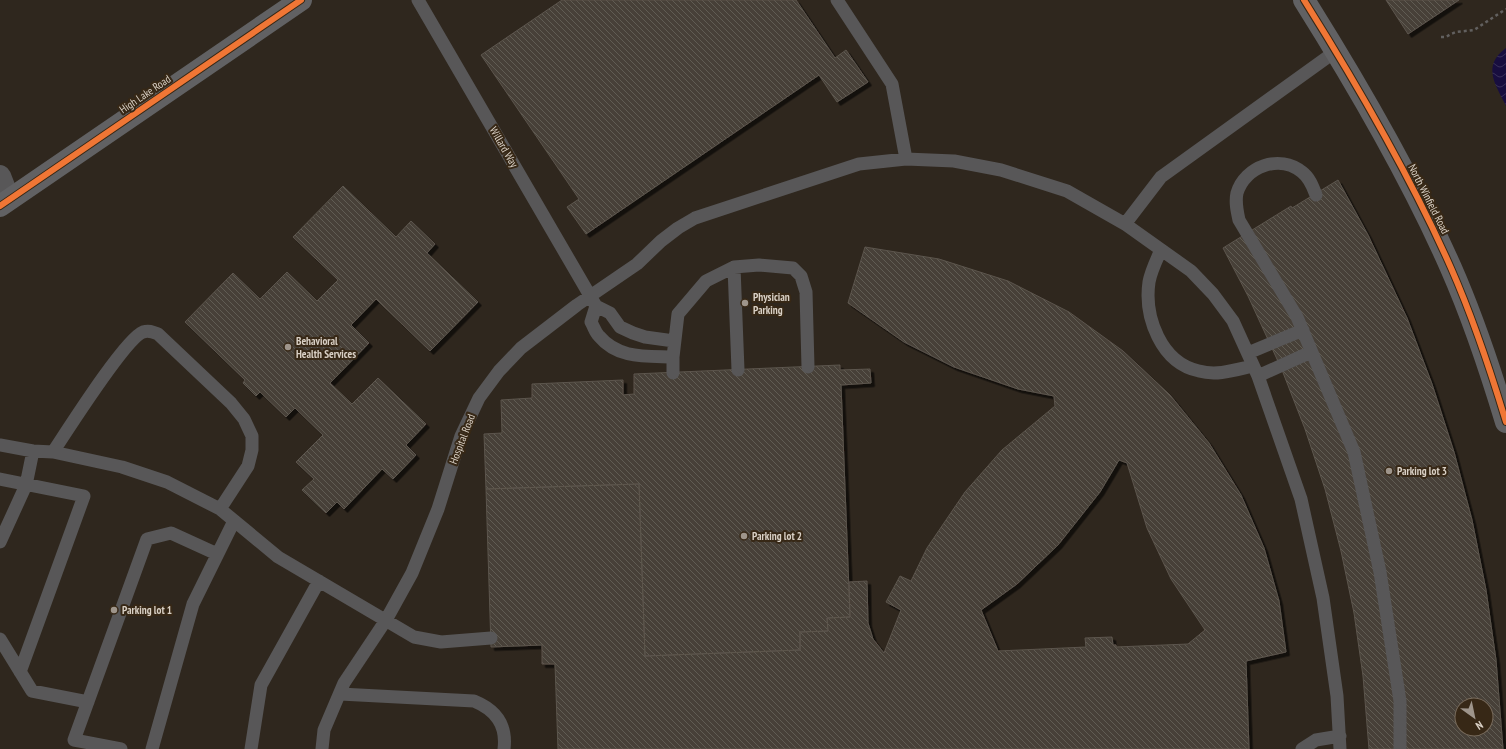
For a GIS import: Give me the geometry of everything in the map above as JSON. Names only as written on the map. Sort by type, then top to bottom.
[{"type":"street","name":"High Lake Road","points":[[5,202],[301,0]]},
{"type":"street","name":"North Winfield Road","points":[[1304,0],[1336,51],[1401,165],[1445,255],[1471,318],[1492,376],[1506,422]]},
{"type":"street","points":[[0,176],[5,202]]},
{"type":"lane","name":"Willard Way","points":[[418,0],[593,301]]},
{"type":"lane","points":[[841,2],[892,84],[906,159]]},
{"type":"lane","points":[[1125,224],[1161,177],[1336,51]]},
{"type":"lane","name":"Hospital Road","points":[[322,749],[324,730],[344,683],[386,620],[412,573],[438,509],[461,436],[479,398],[499,371],[521,348],[593,301],[666,237],[695,218],[859,164],[906,159],[954,161],[1001,170],[1067,191],[1125,224],[1191,271],[1213,294],[1232,321],[1256,371],[1301,499],[1323,598],[1337,696],[1340,749]]},
{"type":"lane","points":[[1316,195],[1311,183],[1303,172],[1291,166],[1278,163],[1264,165],[1252,171],[1242,181],[1237,193],[1236,207],[1239,220],[1297,317],[1354,452],[1379,564],[1400,701],[1400,749]]},
{"type":"lane","points":[[1161,250],[1153,265],[1149,282],[1148,300],[1151,319],[1157,336],[1167,352],[1180,364],[1198,371],[1219,374],[1256,371],[1311,352]]},
{"type":"lane","points":[[673,373],[674,341],[678,314],[706,281],[734,267],[759,265],[793,268],[802,276],[806,292],[808,367]]},
{"type":"lane","points":[[734,267],[738,370]]},
{"type":"lane","points":[[673,357],[636,355],[616,351],[598,336],[591,322],[593,301],[610,313],[620,326],[645,337],[674,341]]},
{"type":"lane","points":[[1248,353],[1303,330]]},
{"type":"lane","points":[[53,452],[126,348],[142,333],[151,331],[158,334],[231,403],[244,419],[252,436],[252,450],[248,466],[220,509]]},
{"type":"lane","points":[[0,445],[33,451],[53,452],[122,467],[160,480],[220,509],[278,557],[414,637],[441,642],[491,638]]},
{"type":"lane","points":[[0,542],[26,485],[33,451]]},
{"type":"lane","points":[[0,479],[84,496],[20,672]]},
{"type":"lane","points":[[152,749],[193,604],[234,520]]},
{"type":"lane","points":[[121,749],[74,740],[147,539],[171,533],[217,554]]},
{"type":"lane","points":[[251,749],[261,685],[319,581]]},
{"type":"lane","points":[[0,639],[32,691],[88,702]]},
{"type":"lane","points":[[340,694],[474,701],[491,710],[498,719],[503,729],[505,740],[504,749]]},
{"type":"lane","points":[[1302,749],[1316,740],[1340,736]]},
{"type":"path","points":[[1441,37],[1446,38],[1451,34],[1474,30],[1506,8]]},
{"type":"water","points":[[1506,48],[1506,106],[1495,83],[1492,69],[1498,55]]},
{"type":"building","points":[[562,0],[796,0],[835,58],[846,50],[868,82],[837,102],[819,75],[586,234],[567,207],[579,199],[481,55]]},
{"type":"building","points":[[1386,0],[1459,0],[1408,34]]},
{"type":"building","name":"Parking lot 3","points":[[1338,180],[1368,235],[1407,318],[1432,384],[1454,452],[1472,520],[1486,590],[1496,660],[1503,749],[1369,749],[1363,676],[1354,613],[1341,551],[1325,489],[1305,429],[1282,370],[1248,296],[1223,248],[1291,206],[1292,208]]},
{"type":"building","name":"Behavioral Health Services","points":[[343,186],[396,237],[411,221],[435,244],[427,253],[478,302],[430,351],[376,299],[351,325],[369,343],[330,383],[352,404],[378,378],[426,424],[406,445],[416,455],[393,479],[382,469],[344,509],[337,502],[326,513],[302,490],[314,479],[296,462],[323,435],[295,408],[286,417],[260,392],[256,396],[243,383],[245,380],[185,322],[233,273],[260,299],[287,272],[317,301],[338,280],[293,237]]},
{"type":"building","points":[[865,247],[939,259],[1008,281],[1069,312],[1123,351],[1170,395],[1209,443],[1241,495],[1264,548],[1279,601],[1286,652],[1246,661],[1249,749],[558,749],[555,664],[542,664],[542,645],[491,647],[486,489],[639,484],[645,656],[800,650],[800,632],[828,631],[827,618],[850,617],[849,582],[867,581],[868,623],[873,639],[884,653],[901,610],[886,602],[900,576],[911,581],[927,548],[965,492],[1002,450],[1055,406],[1054,396],[1018,389],[954,367],[904,342],[848,303]],"holes":[[[1119,460],[1127,463],[1147,528],[1171,579],[1205,630],[1188,644],[1116,647],[1116,645],[1113,645],[1112,637],[1085,638],[1086,647],[998,651],[981,610],[1017,584],[1058,545],[1100,492]]]},
{"type":"building","name":"Parking lot 2","points":[[840,365],[840,370],[870,369],[871,383],[841,385],[850,617],[827,618],[828,631],[800,632],[800,650],[645,656],[639,484],[486,489],[484,434],[502,433],[501,400],[532,398],[532,384],[623,380],[623,395],[634,394],[634,374]]},
{"type":"cycle path","points":[[0,206],[301,0]]},
{"type":"cycle path","points":[[1304,0],[1382,131],[1435,233],[1474,325],[1506,422]]},
{"type":"place","name":"Physician Parking","points":[[745,303]]},
{"type":"place","name":"Behavioral Health Services","points":[[288,347]]},
{"type":"place","name":"Parking lot 3","points":[[1389,471]]},
{"type":"place","name":"Parking lot 2","points":[[744,536]]},
{"type":"place","name":"Parking lot 1","points":[[114,610]]}]
